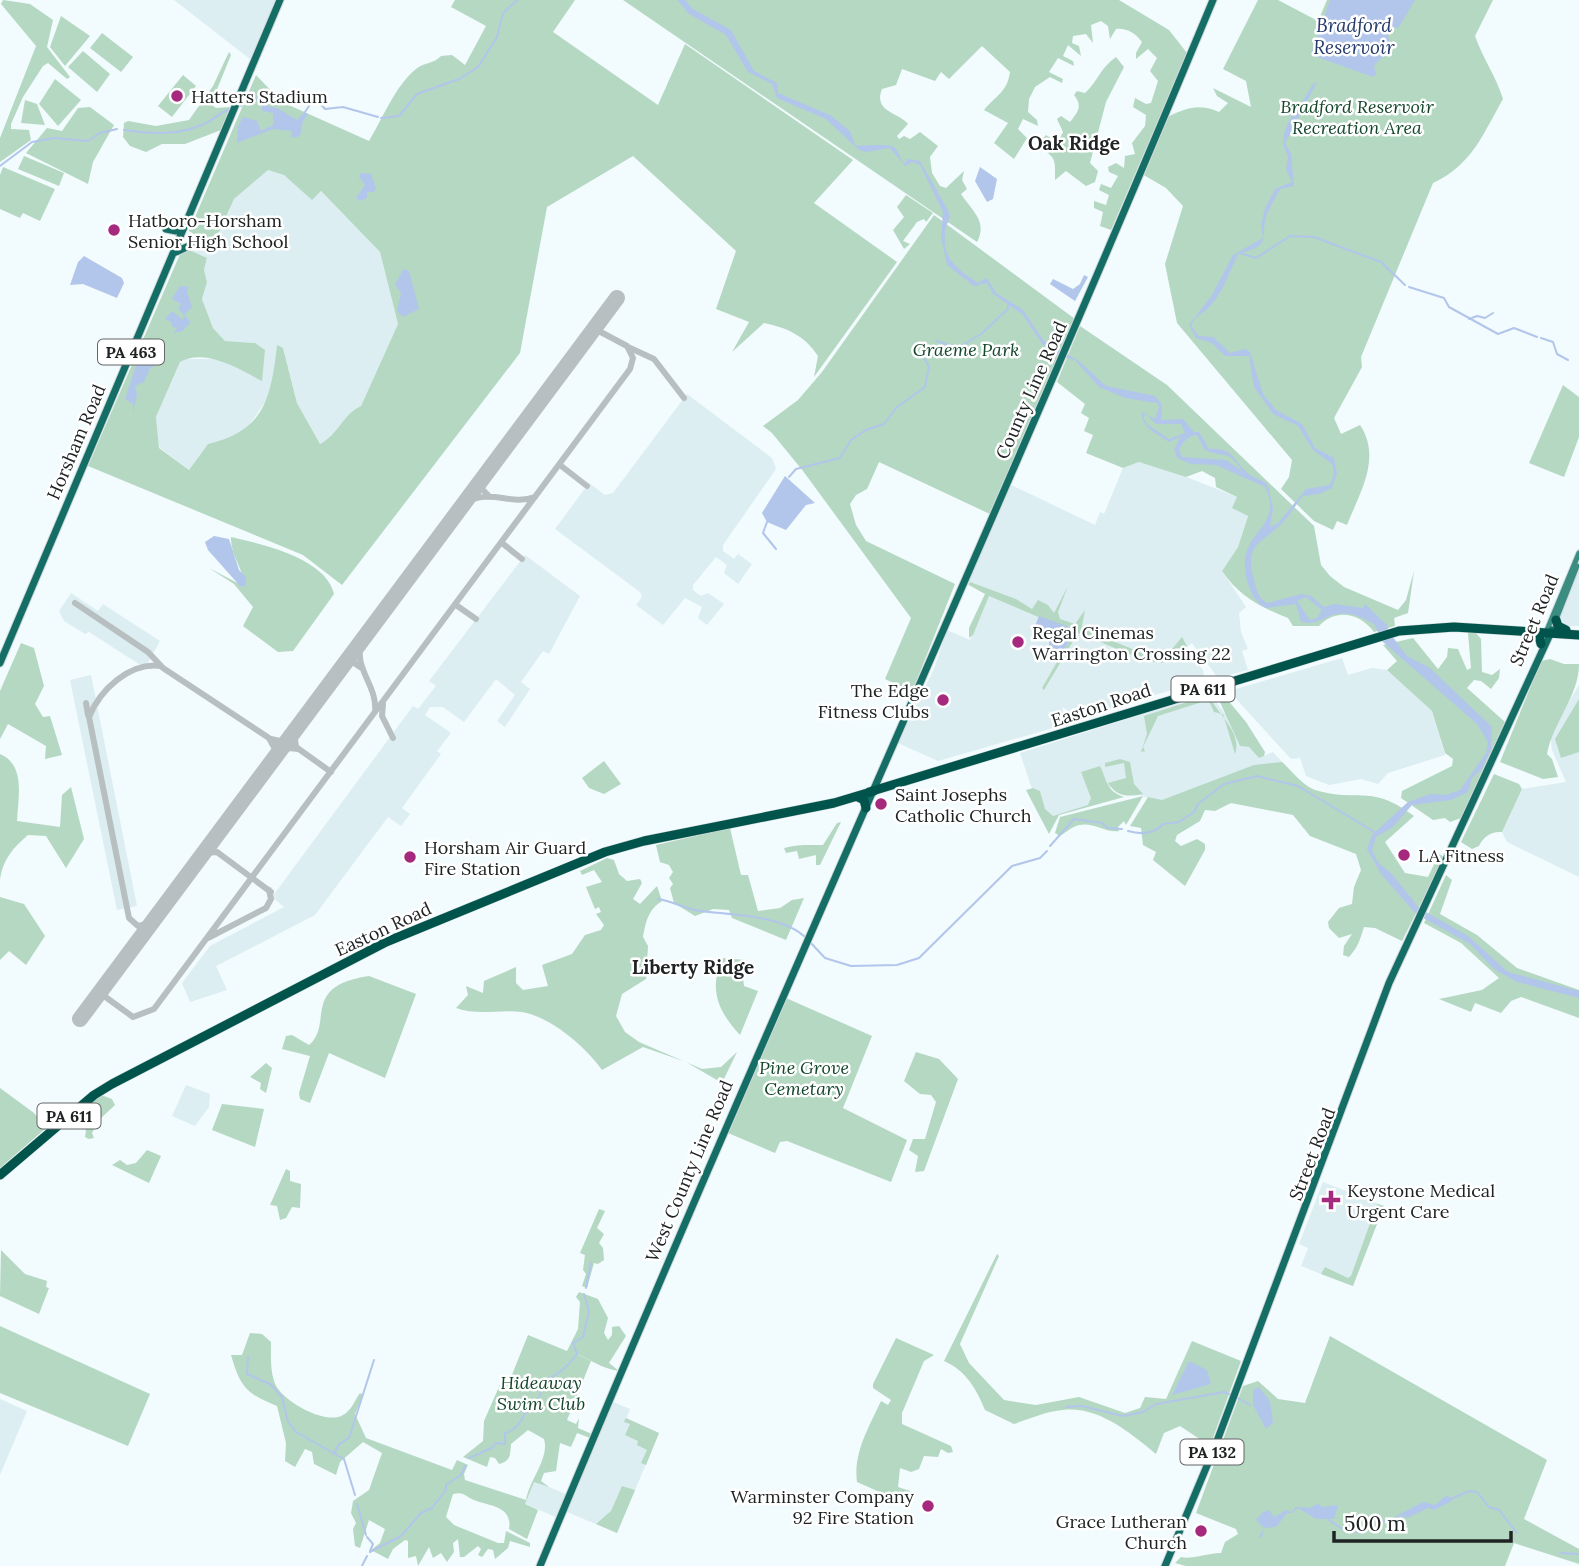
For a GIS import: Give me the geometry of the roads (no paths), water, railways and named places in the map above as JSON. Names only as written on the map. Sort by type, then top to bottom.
[{"type":"highway","points":[[1551,635],[1558,626],[1556,620]]},
{"type":"highway","name":"Easton Road","points":[[820,805],[874,791],[1392,632],[1440,626],[1551,635]]},
{"type":"highway","name":"Easton Road","points":[[1503,630],[1539,636],[1579,633]]},
{"type":"highway","name":"Easton Road","points":[[0,1174],[94,1095],[111,1084],[386,942],[616,847],[858,797],[874,791]]},
{"type":"highway","points":[[858,797],[865,802],[866,808]]},
{"type":"main road","name":"Horsham Road","points":[[0,663],[280,0]]},
{"type":"main road","name":"County Line Road","points":[[874,791],[1065,355],[1213,0]]},
{"type":"main road","points":[[186,225],[190,243],[173,255],[174,243],[168,232],[186,225]]},
{"type":"main road","name":"Street Road","points":[[1165,1566],[1256,1338],[1392,981],[1551,635],[1579,553]]},
{"type":"main road","name":"Street Road","points":[[1556,620],[1579,560]]},
{"type":"main road","name":"West County Line Road","points":[[540,1566],[681,1228],[874,791]]},
{"type":"water","points":[[677,0],[685,0],[693,9],[731,30],[754,71],[777,83],[778,93],[830,115],[850,131],[855,145],[889,146],[896,149],[904,164],[908,159],[920,161],[949,212],[945,243],[953,263],[978,283],[987,278],[996,293],[1023,310],[1043,340],[1079,361],[1106,386],[1155,396],[1162,405],[1161,420],[1183,419],[1194,432],[1199,432],[1209,449],[1229,453],[1244,470],[1266,483],[1273,509],[1270,527],[1278,523],[1306,489],[1330,485],[1334,473],[1332,464],[1313,450],[1298,426],[1273,414],[1254,387],[1249,356],[1225,356],[1212,343],[1196,338],[1189,325],[1212,295],[1233,255],[1263,238],[1261,225],[1265,208],[1275,189],[1292,182],[1286,169],[1288,156],[1284,147],[1284,138],[1286,129],[1312,85],[1317,82],[1285,143],[1291,154],[1294,186],[1280,189],[1267,214],[1263,240],[1261,244],[1239,253],[1219,295],[1191,326],[1199,336],[1213,337],[1230,353],[1245,349],[1250,352],[1263,394],[1276,410],[1302,424],[1315,448],[1334,458],[1337,473],[1332,488],[1319,494],[1303,496],[1286,519],[1253,550],[1251,567],[1256,587],[1259,596],[1267,603],[1302,594],[1311,596],[1324,607],[1335,604],[1363,608],[1365,604],[1387,625],[1389,632],[1407,656],[1430,668],[1492,727],[1491,749],[1482,769],[1472,778],[1468,792],[1451,800],[1412,805],[1393,827],[1376,837],[1372,850],[1378,862],[1393,875],[1419,908],[1468,936],[1508,972],[1579,991],[1579,998],[1517,982],[1494,969],[1470,944],[1416,914],[1381,874],[1367,849],[1372,835],[1408,802],[1430,794],[1446,795],[1460,790],[1486,753],[1488,742],[1477,724],[1383,642],[1374,624],[1348,614],[1310,623],[1301,622],[1296,604],[1266,608],[1260,604],[1250,590],[1245,563],[1248,548],[1269,514],[1269,498],[1265,487],[1216,465],[1191,464],[1177,458],[1174,449],[1180,437],[1169,442],[1151,430],[1142,417],[1142,412],[1146,414],[1155,419],[1159,407],[1157,403],[1125,398],[1099,387],[1075,360],[1056,355],[1043,345],[1022,314],[993,294],[987,283],[974,286],[947,265],[941,237],[943,212],[920,165],[912,162],[905,166],[890,148],[866,152],[859,150],[826,119],[777,98],[772,84],[748,72],[726,35],[689,14]],"holes":[[[1146,414],[1156,424],[1181,424],[1185,433],[1169,439],[1147,424],[1143,417]],[[1197,435],[1204,449],[1228,456],[1243,472],[1226,460],[1182,457],[1180,447],[1191,436]],[[1306,597],[1322,610],[1317,618],[1310,620],[1297,601]]]},
{"type":"water","name":"Bradford Reservoir","points":[[1330,0],[1415,0],[1399,27],[1386,30],[1391,47],[1374,66],[1376,74],[1373,77],[1317,57],[1312,51]]},
{"type":"water","points":[[261,101],[266,101],[267,106],[277,108],[297,120],[304,112],[308,114],[303,121],[300,136],[292,138],[291,131],[273,129],[237,143],[238,127],[243,117],[257,121],[261,131],[273,125],[273,113],[262,111]]},
{"type":"water","points":[[980,167],[997,179],[993,199],[987,202],[975,181]]},
{"type":"water","points":[[361,173],[371,174],[376,188],[374,192],[367,192],[367,198],[360,201],[356,198],[365,185],[359,177]]},
{"type":"water","points":[[84,256],[122,278],[124,283],[117,298],[83,284],[70,285],[78,262]]},
{"type":"water","points":[[403,269],[409,271],[419,309],[403,317],[397,311],[401,293],[395,285]]},
{"type":"water","points":[[1084,275],[1088,277],[1075,301],[1050,284],[1053,279],[1073,289],[1080,284]]},
{"type":"water","points":[[180,286],[189,287],[187,292],[192,307],[184,315],[178,309],[181,304],[172,299]]},
{"type":"water","points":[[172,311],[183,320],[184,315],[191,322],[182,331],[173,333],[178,327],[173,328],[171,322],[165,319]]},
{"type":"water","points":[[162,348],[158,364],[150,368],[144,382],[135,386],[137,395],[133,413],[133,404],[125,399],[139,357],[144,354],[150,360],[157,349]]},
{"type":"water","points":[[785,476],[815,503],[806,505],[786,530],[767,522],[762,513]]},
{"type":"water","points":[[214,536],[229,539],[239,570],[246,577],[245,587],[240,586],[208,550],[205,542]]},
{"type":"water","points":[[1039,616],[1069,627],[1072,635],[1062,654],[1049,649],[1049,639],[1033,631]]},
{"type":"water","points":[[1189,1361],[1207,1370],[1211,1384],[1172,1395]]},
{"type":"water","points":[[1259,1387],[1270,1401],[1273,1423],[1266,1429],[1253,1405],[1253,1390]]},
{"type":"water","points":[[1447,1495],[1452,1501],[1434,1510],[1428,1508],[1407,1518],[1401,1516],[1388,1520],[1423,1502],[1435,1505]]},
{"type":"water","points":[[1338,1505],[1334,1519],[1316,1519],[1298,1508],[1292,1513],[1287,1513],[1276,1527],[1264,1528],[1256,1520],[1269,1510],[1274,1517],[1286,1510],[1291,1512],[1296,1507]]},
{"type":"waterway","points":[[381,118],[399,116],[417,94],[459,79],[478,67],[497,37],[503,13],[517,0]]},
{"type":"waterway","points":[[241,106],[252,95],[261,103]]},
{"type":"waterway","points":[[305,112],[311,103],[319,102],[325,109],[343,107],[378,117]]},
{"type":"waterway","points":[[124,130],[176,132],[206,123],[230,109]]},
{"type":"waterway","points":[[0,166],[32,142],[54,138],[88,141],[100,133],[117,129]]},
{"type":"waterway","points":[[1240,253],[1256,258],[1290,236],[1314,237],[1381,262],[1405,285]]},
{"type":"waterway","points":[[1409,287],[1444,298],[1449,307],[1498,334],[1514,328],[1537,337]]},
{"type":"waterway","points":[[936,341],[958,348],[981,334],[1008,309],[1008,303]]},
{"type":"waterway","points":[[1469,319],[1477,316],[1485,318],[1493,313]]},
{"type":"waterway","points":[[1541,338],[1553,342],[1557,354],[1568,360]]},
{"type":"waterway","points":[[789,477],[796,469],[840,458],[851,440],[866,430],[884,424],[896,408],[925,387],[929,367],[925,359]]},
{"type":"waterway","points":[[767,522],[763,533],[776,549]]},
{"type":"waterway","points":[[1128,831],[1147,833],[1163,824],[1179,822],[1224,784],[1257,776],[1298,786],[1376,833]]},
{"type":"waterway","points":[[1050,846],[1074,819],[1122,829]]},
{"type":"waterway","points":[[810,942],[825,958],[851,966],[897,965],[919,958],[1012,866],[1040,858],[1047,851]]},
{"type":"waterway","points":[[658,899],[696,910],[771,920],[796,930],[806,938]]},
{"type":"waterway","points":[[586,1288],[591,1263]]},
{"type":"waterway","points":[[469,1458],[492,1448],[496,1443],[505,1444],[505,1433],[515,1428],[535,1404],[543,1382],[562,1370],[577,1354],[573,1343],[583,1337],[589,1311],[584,1294]]},
{"type":"waterway","points":[[248,1357],[247,1374],[270,1384],[282,1397],[288,1422],[296,1432],[344,1459],[355,1495]]},
{"type":"waterway","points":[[334,1454],[339,1444],[349,1438],[374,1360]]},
{"type":"waterway","points":[[1066,1407],[1081,1406],[1123,1416],[1143,1412],[1156,1404],[1224,1392],[1231,1395]]},
{"type":"waterway","points":[[1236,1397],[1250,1405]]},
{"type":"waterway","points":[[370,1552],[401,1536],[421,1513],[432,1508],[446,1490],[446,1485],[461,1475],[465,1466]]},
{"type":"waterway","points":[[1451,1499],[1469,1491],[1477,1492],[1489,1507],[1499,1510],[1517,1533]]},
{"type":"waterway","points":[[357,1504],[366,1535]]},
{"type":"waterway","points":[[1329,1520],[1341,1528],[1361,1533],[1384,1521]]},
{"type":"waterway","points":[[367,1537],[373,1544],[370,1551]]},
{"type":"waterway","points":[[1561,1553],[1579,1554]]},
{"type":"waterway","points":[[362,1566],[367,1556]]},
{"type":"place","name":"Hatters Stadium","points":[[177,96]]},
{"type":"place","name":"Hatboro-Horsham Senior High School","points":[[114,230]]},
{"type":"place","name":"Regal Cinemas Warrington Crossing 22","points":[[1018,642]]},
{"type":"place","name":"The Edge Fitness Clubs","points":[[943,700]]},
{"type":"place","name":"Saint Josephs Catholic Church","points":[[881,804]]},
{"type":"place","name":"LA Fitness","points":[[1404,855]]},
{"type":"place","name":"Horsham Air Guard Fire Station","points":[[410,857]]},
{"type":"place","name":"Keystone Medical Urgent Care","points":[[1331,1200]]},
{"type":"place","name":"Warminster Company 92 Fire Station","points":[[928,1506]]},
{"type":"place","name":"Grace Lutheran Church","points":[[1201,1531]]},
{"type":"district","name":"Oak Ridge","points":[[1074,143]]},
{"type":"district","name":"Liberty Ridge","points":[[693,967]]},
{"type":"park label","name":"Bradford Reservoir Recreation Area","points":[[1357,116]]},
{"type":"park label","name":"Graeme Park","points":[[966,349]]},
{"type":"park label","name":"Pine Grove Cemetary","points":[[804,1077]]},
{"type":"park label","name":"Hideaway Swim Club","points":[[541,1392]]}]
